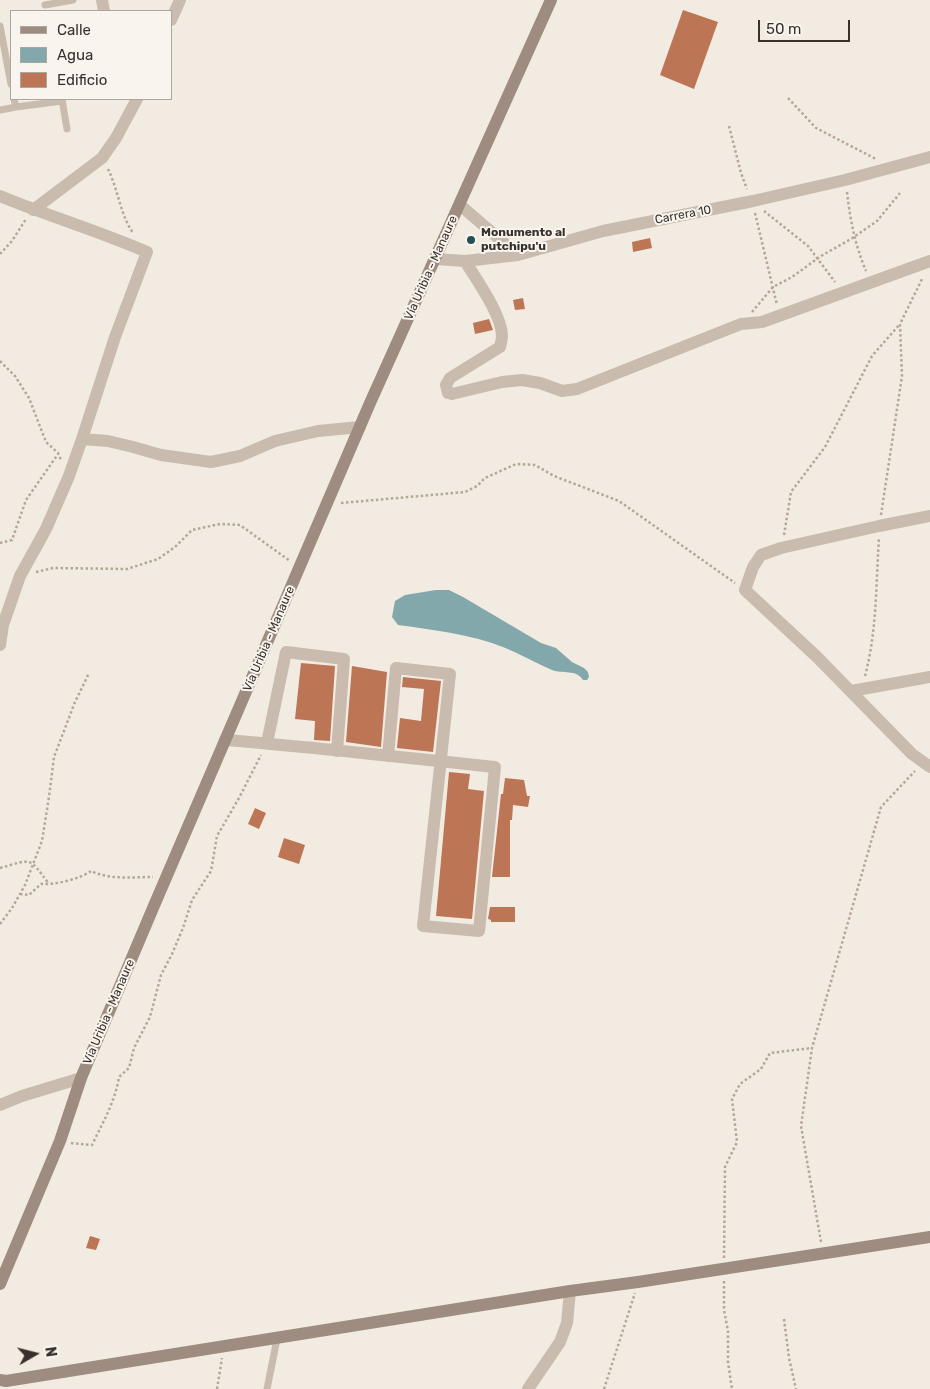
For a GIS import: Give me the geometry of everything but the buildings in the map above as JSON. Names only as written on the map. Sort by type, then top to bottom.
[{"type":"main road","name":"Vía Uribia - Manaure","points":[[0,1284],[60,1141],[81,1078],[225,740],[370,403],[551,0]]},
{"type":"main road","points":[[0,1380],[6,1381],[570,1291],[930,1237]]},
{"type":"street","points":[[172,18],[180,0]]},
{"type":"street","points":[[33,210],[102,158],[116,138],[136,100]]},
{"type":"street","name":"Carrera 10","points":[[435,259],[465,261],[518,255],[603,231],[753,201],[930,158]]},
{"type":"street","points":[[0,196],[147,252],[115,337],[69,476],[46,529],[20,576],[3,625],[0,644]]},
{"type":"street","points":[[460,205],[518,255]]},
{"type":"street","points":[[465,261],[489,301],[501,329],[502,337],[500,347],[450,378],[446,390],[452,394],[502,382],[522,380],[540,383],[562,391],[577,389],[741,324],[762,322],[870,282],[928,265]]},
{"type":"street","points":[[82,439],[133,446],[161,455],[211,462],[240,456],[275,441],[318,431],[360,427]]},
{"type":"street","points":[[926,765],[912,754],[856,690],[817,657],[745,590],[753,567],[761,555],[781,548],[930,516]]},
{"type":"street","points":[[267,743],[286,652],[344,659],[337,752]]},
{"type":"street","points":[[225,740],[267,743],[337,752],[388,756],[440,761],[495,767],[479,931],[423,926],[440,761],[450,674],[396,668],[388,756]]},
{"type":"street","points":[[856,690],[930,677]]},
{"type":"street","points":[[0,1105],[22,1096],[81,1078]]},
{"type":"street","points":[[528,1389],[560,1342],[567,1323],[570,1291]]},
{"type":"lane","points":[[45,5],[73,0]]},
{"type":"lane","points":[[0,26],[10,79]]},
{"type":"lane","points":[[14,100],[16,107]]},
{"type":"lane","points":[[0,110],[62,100],[67,129]]},
{"type":"lane","points":[[267,1389],[277,1339]]},
{"type":"path","points":[[788,98],[816,128],[871,157],[896,166]]},
{"type":"path","points":[[729,126],[741,173],[753,201],[779,316]]},
{"type":"path","points":[[102,158],[114,182],[126,221],[147,252]]},
{"type":"path","points":[[845,180],[857,250],[870,282]]},
{"type":"path","points":[[741,324],[772,287],[792,277],[877,221],[900,193]]},
{"type":"path","points":[[753,201],[808,246],[843,292]]},
{"type":"path","points":[[0,254],[12,241],[33,210]]},
{"type":"path","points":[[781,548],[791,492],[825,447],[872,356],[900,324],[928,265]]},
{"type":"path","points":[[856,690],[869,660],[879,526],[902,376],[900,324]]},
{"type":"path","points":[[0,361],[15,376],[29,398],[46,442],[58,453],[69,476]]},
{"type":"path","points":[[0,543],[12,540],[26,500],[58,453]]},
{"type":"path","points":[[327,504],[465,492],[477,486],[485,478],[516,464],[535,465],[554,476],[619,501],[745,590]]},
{"type":"path","points":[[20,576],[53,568],[128,569],[158,559],[175,547],[192,530],[220,524],[240,525],[299,568]]},
{"type":"path","points":[[0,924],[20,894],[42,841],[54,756],[75,702],[89,673]]},
{"type":"path","points":[[60,1141],[92,1145],[116,1093],[119,1076],[129,1068],[134,1048],[150,1017],[161,974],[176,946],[192,900],[210,871],[216,836],[239,798],[267,743]]},
{"type":"path","points":[[823,1253],[801,1126],[812,1048],[881,807],[926,765]]},
{"type":"path","points":[[0,868],[26,860],[33,863],[49,884]]},
{"type":"path","points":[[20,894],[30,895],[41,884],[85,876],[91,872],[116,877],[166,878]]},
{"type":"path","points":[[732,1389],[728,1362],[728,1331],[724,1310],[723,1243],[725,1167],[737,1142],[732,1099],[740,1084],[761,1069],[770,1053],[812,1048]]},
{"type":"path","points":[[604,1389],[638,1282]]},
{"type":"path","points":[[784,1319],[789,1358],[796,1389]]},
{"type":"path","points":[[217,1389],[223,1347]]},
{"type":"water","points":[[449,590],[541,643],[556,648],[572,662],[584,668],[588,672],[589,677],[587,680],[583,680],[577,674],[552,670],[503,647],[478,639],[398,625],[392,617],[395,601],[405,595]]},
{"type":"place","name":"Monumento al putchipu'u","points":[[471,240]]}]
